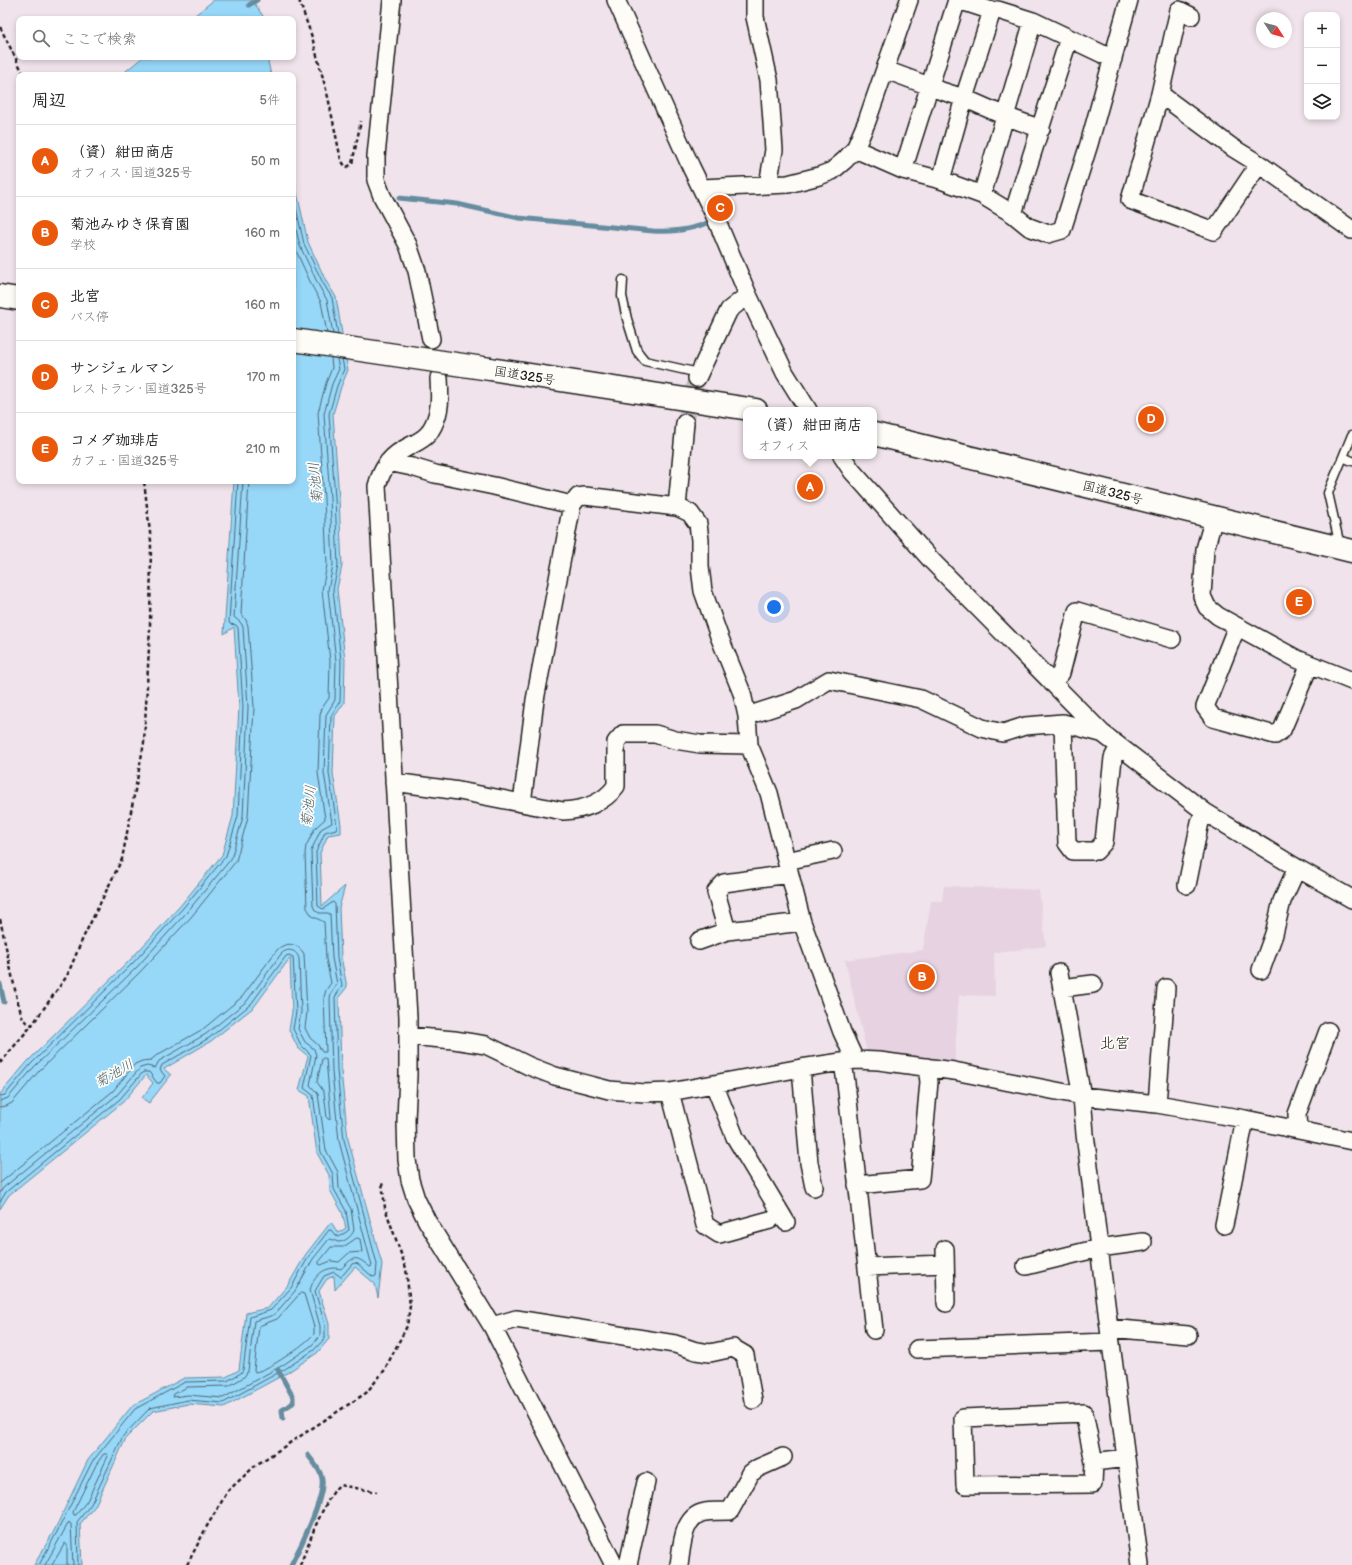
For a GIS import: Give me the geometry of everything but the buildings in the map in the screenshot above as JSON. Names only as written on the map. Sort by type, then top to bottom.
[{"type":"highway","points":[[0,296],[16,299]]},
{"type":"highway","name":"国道325号","points":[[296,340],[743,408]]},
{"type":"highway","name":"国道325号","points":[[877,435],[1346,550]]},
{"type":"street","points":[[392,0],[376,156],[376,180],[382,196],[408,245],[417,272],[431,339]]},
{"type":"street","points":[[616,0],[691,167],[702,188],[748,295],[785,373],[806,407]]},
{"type":"street","points":[[755,0],[755,17],[769,80],[774,150],[768,185]]},
{"type":"street","points":[[702,188],[788,184],[819,176],[832,170],[845,160],[855,149],[886,70],[909,0]]},
{"type":"street","points":[[903,170],[958,0],[997,7],[1033,21],[1113,59]]},
{"type":"street","points":[[855,149],[903,170],[941,180],[982,196],[1013,214],[1029,227],[1048,234],[1062,230],[1089,144],[1129,0]]},
{"type":"street","points":[[941,180],[964,98],[997,7]]},
{"type":"street","points":[[1179,11],[1160,94],[1130,200],[1214,231],[1259,164]]},
{"type":"street","points":[[982,196],[1033,21]]},
{"type":"street","points":[[1013,214],[1069,38]]},
{"type":"street","points":[[886,70],[964,98],[1040,129]]},
{"type":"street","points":[[1160,94],[1233,148],[1259,164],[1352,230]]},
{"type":"street","points":[[698,375],[729,310],[748,295]]},
{"type":"street","points":[[439,378],[441,401],[437,418],[429,434],[400,451],[388,462],[380,474],[377,486],[408,1036],[406,1120],[407,1160],[410,1180],[416,1199],[427,1221],[492,1326],[614,1565]]},
{"type":"street","points":[[677,507],[685,423]]},
{"type":"street","points":[[844,459],[852,471],[932,561],[1102,733],[1205,812],[1297,868],[1352,899]]},
{"type":"street","points":[[388,462],[572,505]]},
{"type":"street","points":[[522,803],[535,700],[572,505],[578,497],[585,496],[677,507],[690,513],[698,524],[700,540],[700,567],[703,591],[742,694],[747,716],[749,745],[769,793],[802,922],[842,1032],[849,1061],[846,1083],[874,1330]]},
{"type":"street","points":[[1214,518],[1205,549],[1202,596],[1207,607],[1218,616],[1297,659],[1352,681]]},
{"type":"street","points":[[1052,683],[1061,673],[1077,611],[1172,639]]},
{"type":"street","points":[[1238,627],[1205,707],[1213,718],[1275,736],[1282,730],[1310,664]]},
{"type":"street","points":[[747,716],[796,700],[829,680],[921,699],[982,728],[1004,733],[1025,726],[1063,723],[1102,733]]},
{"type":"street","points":[[1063,723],[1066,843],[1073,851],[1096,851],[1104,842],[1113,758],[1118,746]]},
{"type":"street","points":[[394,782],[459,791],[563,811],[574,810],[585,807],[604,798],[612,792],[616,786],[616,742],[623,734],[655,734],[675,740],[700,744],[749,745]]},
{"type":"street","points":[[1187,885],[1200,822],[1205,812]]},
{"type":"street","points":[[727,931],[716,892],[724,883],[787,868],[833,851]]},
{"type":"street","points":[[1261,970],[1274,934],[1282,901],[1297,868]]},
{"type":"street","points":[[699,941],[727,931],[802,922]]},
{"type":"street","points":[[1092,984],[1061,980],[1082,1096],[1085,1134],[1109,1335],[1140,1565]]},
{"type":"street","points":[[1157,1104],[1166,988]]},
{"type":"street","points":[[1298,1130],[1297,1114],[1328,1031]]},
{"type":"street","points":[[408,1036],[454,1040],[486,1045],[555,1076],[609,1090],[644,1093],[670,1092],[801,1068],[849,1061],[880,1061],[954,1071],[1082,1096],[1157,1104],[1245,1119],[1352,1141]]},
{"type":"street","points":[[857,1185],[920,1179],[929,1082],[927,1067]]},
{"type":"street","points":[[801,1068],[809,1163],[814,1187]]},
{"type":"street","points":[[670,1092],[705,1224],[718,1234],[778,1221],[735,1137],[714,1084]]},
{"type":"street","points":[[1224,1225],[1245,1119]]},
{"type":"street","points":[[1026,1266],[1099,1248],[1143,1242]]},
{"type":"street","points":[[867,1267],[945,1257],[946,1303]]},
{"type":"street","points":[[492,1326],[516,1319],[676,1344],[696,1351],[710,1353],[732,1348],[745,1355],[753,1400]]},
{"type":"street","points":[[916,1349],[1109,1335],[1188,1335]]},
{"type":"street","points":[[1084,1413],[1094,1462],[1093,1484],[965,1486],[963,1418],[1084,1413]]},
{"type":"street","points":[[679,1565],[685,1529],[694,1516],[704,1512],[730,1511],[755,1479],[751,1473],[758,1468],[783,1457]]},
{"type":"street","points":[[1094,1462],[1126,1458]]},
{"type":"street","points":[[628,1565],[646,1482]]},
{"type":"lane","points":[[624,280],[622,296],[626,319],[637,351],[645,361],[698,375]]},
{"type":"lane","points":[[1346,550],[1328,493],[1352,435]]},
{"type":"lane","points":[[1344,457],[1352,461]]},
{"type":"path","points":[[300,0],[312,37],[328,98],[341,160],[344,166],[347,167],[352,164],[362,119]]},
{"type":"path","points":[[0,27],[16,59]]},
{"type":"path","points":[[16,60],[22,72]]},
{"type":"path","points":[[0,1063],[32,1025],[67,976],[83,938],[122,859],[144,743],[150,628],[152,541],[144,484]]},
{"type":"path","points":[[0,919],[23,1020],[32,1025]]},
{"type":"path","points":[[188,1565],[207,1526],[228,1491],[256,1465],[366,1393],[384,1371],[407,1326],[410,1306],[406,1268],[385,1208],[382,1182]]},
{"type":"path","points":[[300,1565],[319,1519],[334,1490],[339,1484],[377,1492]]},
{"type":"shaded area","points":[[944,886],[1039,890],[1046,946],[994,953],[995,996],[959,995],[954,1071],[869,1061],[845,960],[923,950],[931,901],[942,901]]},
{"type":"water","points":[[214,0],[252,0],[263,16],[194,16]]},
{"type":"water","points":[[139,60],[268,60],[270,72],[125,72]]},
{"type":"water","name":"菊池川","points":[[296,188],[308,242],[326,281],[336,297],[348,370],[333,414],[342,566],[337,589],[345,660],[344,703],[335,716],[333,773],[341,833],[328,835],[320,853],[322,906],[345,886],[339,908],[341,957],[347,987],[339,997],[341,1071],[348,1139],[382,1264],[378,1298],[375,1284],[355,1267],[335,1290],[334,1276],[327,1279],[319,1291],[329,1324],[329,1339],[317,1353],[287,1373],[224,1407],[188,1404],[153,1411],[126,1438],[95,1506],[80,1524],[82,1565],[34,1565],[54,1531],[88,1460],[132,1406],[184,1378],[226,1377],[239,1370],[246,1313],[268,1308],[288,1285],[306,1254],[331,1222],[338,1233],[346,1228],[342,1212],[330,1190],[329,1175],[317,1153],[309,1096],[299,1090],[308,1056],[298,1048],[289,1030],[292,1012],[290,958],[254,1007],[211,1041],[164,1069],[171,1075],[149,1103],[142,1098],[153,1083],[146,1075],[123,1102],[9,1195],[0,1209],[0,1094],[28,1061],[129,961],[180,906],[222,855],[233,816],[239,707],[234,627],[224,634],[234,484],[296,484]]},
{"type":"waterway","points":[[249,5],[257,0]]},
{"type":"waterway","points":[[399,198],[457,204],[519,218],[653,231],[681,230],[708,223]]},
{"type":"waterway","points":[[0,984],[4,1002]]},
{"type":"waterway","points":[[278,1370],[293,1397],[293,1403],[282,1410],[283,1418]]},
{"type":"waterway","points":[[291,1565],[316,1510],[322,1487],[320,1472],[308,1455]]},
{"type":"tunnel","points":[[685,423],[697,378]]},
{"type":"place","name":"北宮","points":[[720,208]]},
{"type":"place","name":"サンジェルマン","points":[[1151,419]]},
{"type":"place","name":"（資）紺田商店","points":[[810,487]]},
{"type":"place","name":"コメダ珈琲店","points":[[1299,602]]},
{"type":"place","name":"菊池みゆき保育園","points":[[922,977]]},
{"type":"district","name":"北宮","points":[[1115,1043]]}]
